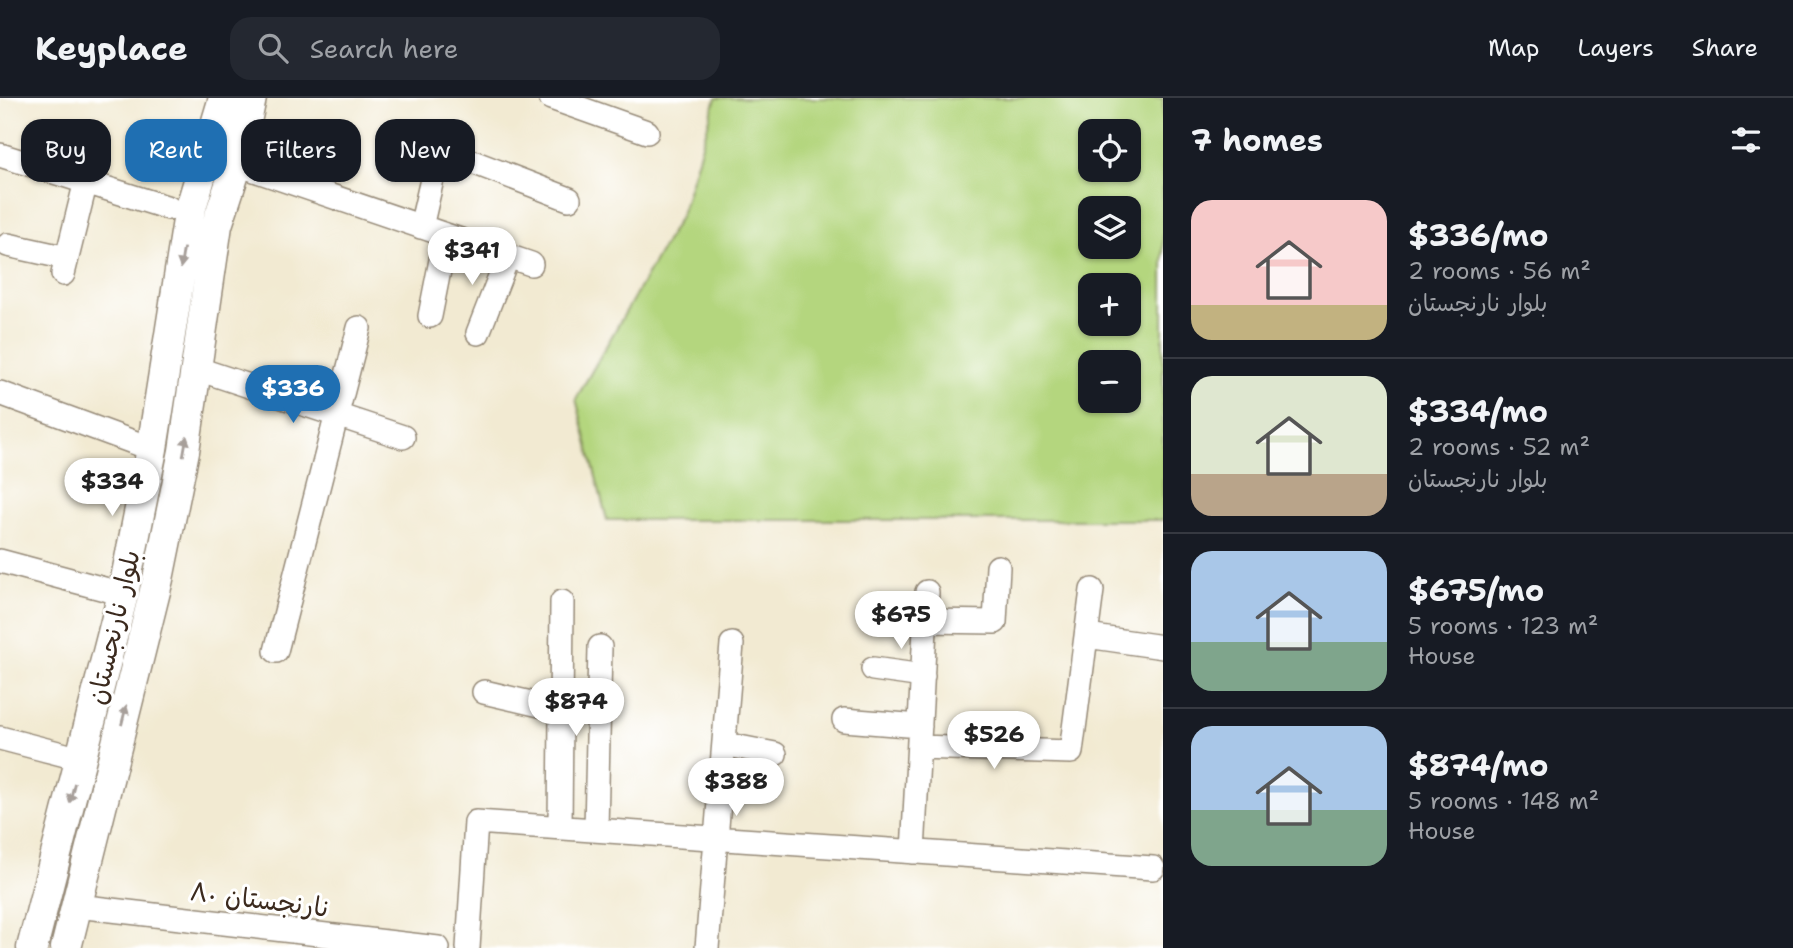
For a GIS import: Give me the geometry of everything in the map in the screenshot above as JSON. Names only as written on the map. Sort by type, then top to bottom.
[{"type":"main road","name":"بلوار نارنجستان","points":[[66,948],[158,579],[198,369],[217,225],[237,164],[251,98]]},
{"type":"main road","name":"بلوار نارنجستان","points":[[32,948],[123,594],[152,449],[179,211],[218,100]]},
{"type":"main road","points":[[179,211],[217,225]]},
{"type":"street","points":[[551,98],[648,132]]},
{"type":"street","points":[[421,227],[439,149],[569,199]]},
{"type":"street","points":[[0,155],[21,161]]},
{"type":"street","points":[[237,164],[531,264]]},
{"type":"street","points":[[8,245],[65,266],[86,182]]},
{"type":"street","points":[[89,182],[179,211]]},
{"type":"street","points":[[430,316],[446,235]]},
{"type":"street","points":[[478,333],[508,256]]},
{"type":"street","points":[[276,651],[359,328]]},
{"type":"street","points":[[198,369],[403,437]]},
{"type":"street","points":[[0,393],[152,449]]},
{"type":"street","points":[[0,561],[123,594]]},
{"type":"street","points":[[926,621],[995,622],[998,567]]},
{"type":"street","points":[[844,719],[919,736],[1072,752],[1092,590]]},
{"type":"street","points":[[913,852],[927,592]]},
{"type":"street","points":[[560,828],[562,602]]},
{"type":"street","points":[[1087,636],[1163,647]]},
{"type":"street","points":[[707,948],[732,644]]},
{"type":"street","points":[[596,830],[600,647]]},
{"type":"street","points":[[873,669],[923,676]]},
{"type":"street","points":[[484,692],[561,710]]},
{"type":"street","points":[[0,738],[81,759]]},
{"type":"street","points":[[724,744],[775,754]]},
{"type":"street","points":[[468,948],[476,822],[1153,868]]},
{"type":"street","name":"نارنجستان ۸۰","points":[[77,906],[438,948]]},
{"type":"green space","points":[[716,98],[1163,98],[1163,520],[607,520],[576,399],[681,215]]}]
